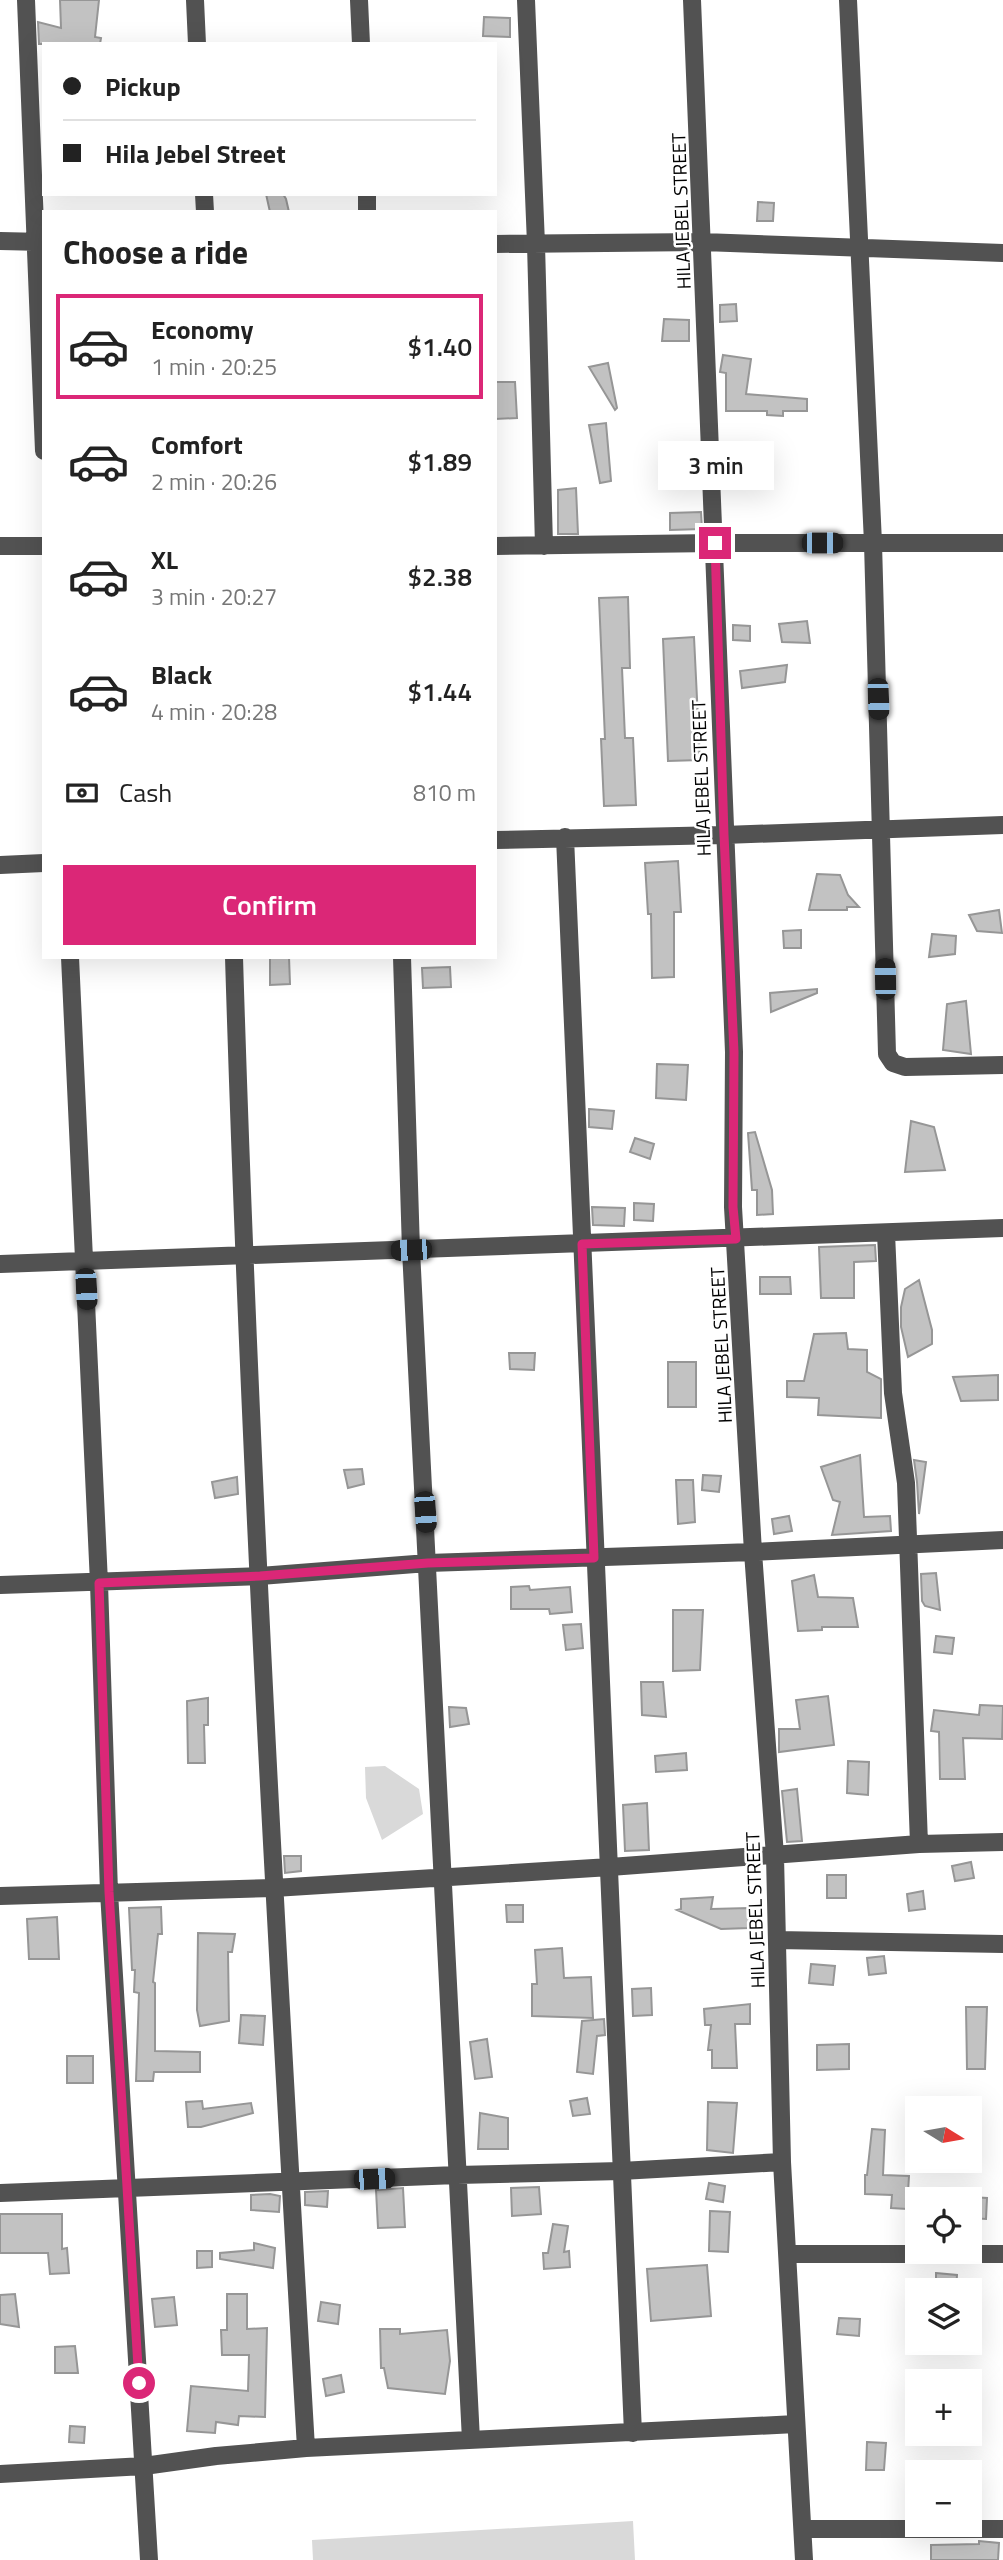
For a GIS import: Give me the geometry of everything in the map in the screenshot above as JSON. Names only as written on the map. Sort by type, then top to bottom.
[{"type":"street","points":[[26,0],[40,242],[42,346]]},
{"type":"street","points":[[195,0],[197,42]]},
{"type":"street","points":[[359,0],[361,42]]},
{"type":"street","points":[[526,0],[544,546]]},
{"type":"street","name":"HILA JEBEL STREET","points":[[692,0],[734,1052],[733,1207],[775,1856],[782,2162],[804,2560]]},
{"type":"street","points":[[848,0],[873,543],[887,1054],[894,1063],[905,1067],[1003,1065]]},
{"type":"street","points":[[0,241],[40,242]]},
{"type":"street","points":[[497,244],[703,242],[1003,253]]},
{"type":"street","points":[[497,547],[715,543],[1003,543]]},
{"type":"street","points":[[0,546],[42,546]]},
{"type":"street","points":[[497,840],[1003,825]]},
{"type":"street","points":[[565,837],[633,2433]]},
{"type":"street","points":[[0,865],[42,863]]},
{"type":"street","points":[[71,959],[99,1583],[109,1892],[149,2560]]},
{"type":"street","points":[[234,959],[243,1255],[274,1888],[306,2448]]},
{"type":"street","points":[[402,959],[411,1250],[471,2440]]},
{"type":"street","points":[[0,1264],[1003,1228]]},
{"type":"street","points":[[886,1233],[894,1393],[906,1483],[919,1844]]},
{"type":"street","points":[[0,1585],[260,1576],[428,1563],[1003,1540]]},
{"type":"street","points":[[0,1896],[274,1888],[775,1856],[919,1844],[1003,1842]]},
{"type":"street","points":[[777,1940],[1003,1944]]},
{"type":"street","points":[[0,2193],[621,2171],[782,2162]]},
{"type":"street","points":[[788,2255],[1003,2253]]},
{"type":"street","points":[[0,2474],[144,2466],[306,2448],[796,2424]]},
{"type":"street","points":[[803,2529],[1003,2529]]},
{"type":"shaded area","points":[[385,1766],[419,1789],[423,1814],[382,1840],[366,1798],[365,1767]]},
{"type":"shaded area","points":[[633,2521],[635,2560],[313,2560],[312,2540]]},
{"type":"building","points":[[60,0],[99,0],[95,37],[101,38],[100,42],[39,44],[38,22],[61,28]]},
{"type":"building","points":[[484,17],[510,18],[510,37],[483,36]]},
{"type":"building","points":[[266,196],[284,196],[289,210],[270,210]]},
{"type":"building","points":[[758,202],[774,203],[773,221],[757,221]]},
{"type":"building","points":[[736,304],[737,321],[720,322],[720,305]]},
{"type":"building","points":[[664,319],[689,320],[689,341],[662,341]]},
{"type":"building","points":[[723,355],[751,359],[746,394],[807,399],[807,411],[783,411],[783,416],[767,415],[767,411],[726,411],[726,373],[720,372]]},
{"type":"building","points":[[608,363],[617,408],[615,410],[589,367]]},
{"type":"building","points":[[497,382],[515,382],[517,418],[497,419]]},
{"type":"building","points":[[606,423],[611,481],[600,483],[589,425]]},
{"type":"building","points":[[576,488],[578,534],[558,534],[558,490]]},
{"type":"building","points":[[701,512],[702,529],[670,530],[670,513]]},
{"type":"building","points":[[628,597],[630,668],[622,668],[625,738],[633,738],[636,805],[604,806],[601,739],[605,739],[599,598]]},
{"type":"building","points":[[807,621],[810,643],[782,642],[779,624]]},
{"type":"building","points":[[733,625],[750,626],[750,641],[733,640]]},
{"type":"building","points":[[694,637],[700,760],[668,761],[663,639]]},
{"type":"building","points":[[787,665],[785,682],[742,688],[740,671]]},
{"type":"building","points":[[678,861],[681,912],[674,912],[674,977],[652,978],[651,914],[648,914],[645,863]]},
{"type":"building","points":[[817,874],[840,875],[848,895],[859,907],[847,907],[847,910],[809,910]]},
{"type":"building","points":[[999,910],[1002,933],[977,931],[969,915]]},
{"type":"building","points":[[801,930],[801,948],[784,948],[783,931]]},
{"type":"building","points":[[932,934],[956,936],[955,954],[929,957]]},
{"type":"building","points":[[270,959],[289,959],[290,984],[270,985]]},
{"type":"building","points":[[450,967],[451,987],[423,988],[422,968]]},
{"type":"building","points":[[817,989],[817,993],[771,1012],[770,993]]},
{"type":"building","points":[[966,1001],[971,1054],[943,1050],[947,1004]]},
{"type":"building","points":[[657,1064],[688,1065],[686,1100],[656,1098]]},
{"type":"building","points":[[589,1109],[614,1111],[612,1129],[589,1127]]},
{"type":"building","points":[[911,1121],[934,1127],[945,1170],[905,1172]]},
{"type":"building","points":[[755,1132],[772,1190],[773,1214],[757,1215],[757,1190],[752,1190],[748,1133]]},
{"type":"building","points":[[635,1138],[654,1144],[650,1159],[630,1152]]},
{"type":"building","points":[[634,1203],[654,1204],[653,1221],[634,1220]]},
{"type":"building","points":[[592,1207],[625,1208],[624,1226],[593,1225]]},
{"type":"building","points":[[875,1245],[876,1261],[854,1262],[854,1298],[821,1298],[819,1247]]},
{"type":"building","points":[[760,1277],[790,1277],[791,1294],[760,1294]]},
{"type":"building","points":[[919,1280],[932,1330],[932,1344],[908,1357],[901,1327],[901,1307],[905,1289]]},
{"type":"building","points":[[846,1333],[848,1349],[867,1350],[867,1372],[881,1379],[881,1418],[818,1415],[819,1398],[787,1397],[787,1381],[804,1381],[814,1334]]},
{"type":"building","points":[[509,1353],[535,1353],[534,1370],[510,1369]]},
{"type":"building","points":[[668,1362],[696,1362],[696,1407],[668,1407]]},
{"type":"building","points":[[998,1375],[998,1400],[961,1401],[953,1377]]},
{"type":"building","points":[[860,1455],[864,1517],[890,1516],[891,1531],[832,1535],[840,1502],[833,1500],[821,1467]]},
{"type":"building","points":[[914,1460],[926,1462],[919,1514],[917,1482]]},
{"type":"building","points":[[362,1469],[364,1484],[348,1488],[344,1470]]},
{"type":"building","points":[[703,1475],[721,1476],[719,1492],[702,1490]]},
{"type":"building","points":[[237,1477],[238,1494],[215,1498],[212,1482]]},
{"type":"building","points":[[676,1480],[693,1480],[695,1522],[678,1524]]},
{"type":"building","points":[[789,1516],[792,1531],[774,1534],[772,1519]]},
{"type":"building","points":[[936,1573],[940,1610],[925,1606],[922,1601],[921,1574]]},
{"type":"building","points":[[814,1575],[818,1597],[853,1598],[858,1627],[822,1627],[822,1630],[798,1631],[792,1581]]},
{"type":"building","points":[[529,1586],[530,1590],[570,1587],[572,1612],[550,1614],[549,1609],[511,1609],[511,1587]]},
{"type":"building","points":[[673,1610],[703,1610],[700,1670],[673,1671]]},
{"type":"building","points":[[581,1624],[583,1648],[566,1650],[563,1625]]},
{"type":"building","points":[[936,1636],[954,1638],[952,1654],[934,1652]]},
{"type":"building","points":[[641,1682],[663,1682],[666,1717],[642,1715]]},
{"type":"building","points":[[828,1696],[834,1745],[779,1752],[779,1729],[800,1729],[796,1700]]},
{"type":"building","points":[[208,1698],[208,1725],[204,1725],[205,1763],[188,1763],[187,1701]]},
{"type":"building","points":[[980,1705],[1003,1706],[1002,1739],[963,1738],[965,1779],[940,1779],[939,1732],[931,1731],[934,1710],[979,1715]]},
{"type":"building","points":[[449,1707],[466,1708],[469,1724],[450,1727]]},
{"type":"building","points":[[686,1753],[687,1770],[656,1772],[655,1756]]},
{"type":"building","points":[[848,1761],[869,1762],[868,1795],[847,1793]]},
{"type":"building","points":[[797,1789],[802,1841],[787,1842],[782,1791]]},
{"type":"building","points":[[647,1803],[649,1850],[625,1851],[623,1805]]},
{"type":"building","points":[[284,1856],[301,1856],[301,1871],[285,1873]]},
{"type":"building","points":[[971,1862],[974,1878],[955,1881],[952,1866]]},
{"type":"building","points":[[827,1875],[846,1875],[846,1898],[827,1898]]},
{"type":"building","points":[[923,1891],[925,1909],[909,1911],[907,1894]]},
{"type":"building","points":[[713,1897],[711,1909],[749,1908],[749,1928],[721,1929],[677,1910],[681,1909],[681,1899]]},
{"type":"building","points":[[506,1905],[523,1905],[523,1922],[507,1922]]},
{"type":"building","points":[[161,1907],[162,1934],[158,1934],[153,1982],[155,2051],[200,2052],[200,2072],[154,2072],[153,2081],[136,2081],[139,1993],[134,1992],[135,1970],[132,1970],[129,1908]]},
{"type":"building","points":[[57,1917],[59,1959],[29,1959],[27,1919]]},
{"type":"building","points":[[198,1933],[235,1934],[232,1952],[228,1952],[229,2021],[200,2026],[197,2010]]},
{"type":"building","points":[[562,1948],[564,1978],[591,1977],[593,2018],[532,2016],[532,1984],[537,1984],[535,1950]]},
{"type":"building","points":[[884,1956],[886,1973],[869,1975],[867,1958]]},
{"type":"building","points":[[811,1964],[835,1966],[833,1985],[809,1983]]},
{"type":"building","points":[[651,1988],[652,2015],[633,2016],[632,1989]]},
{"type":"building","points":[[750,2004],[750,2024],[735,2024],[737,2068],[712,2068],[712,2050],[708,2050],[711,2025],[705,2025],[704,2009]]},
{"type":"building","points":[[966,2007],[987,2007],[985,2069],[967,2069]]},
{"type":"building","points":[[241,2015],[265,2016],[263,2045],[239,2043]]},
{"type":"building","points":[[604,2019],[605,2035],[597,2036],[593,2074],[577,2072],[582,2021]]},
{"type":"building","points":[[487,2039],[492,2077],[475,2079],[470,2042]]},
{"type":"building","points":[[849,2044],[849,2069],[817,2070],[817,2045]]},
{"type":"building","points":[[67,2056],[93,2056],[93,2083],[67,2083]]},
{"type":"building","points":[[587,2098],[590,2114],[573,2116],[570,2101]]},
{"type":"building","points":[[202,2101],[203,2109],[251,2103],[253,2113],[201,2127],[188,2127],[186,2102]]},
{"type":"building","points":[[708,2102],[737,2103],[733,2153],[707,2150]]},
{"type":"building","points":[[480,2113],[508,2118],[508,2149],[478,2149]]},
{"type":"building","points":[[872,2129],[885,2130],[883,2175],[909,2176],[908,2187],[905,2187],[905,2209],[891,2208],[892,2195],[865,2194]]},
{"type":"building","points":[[709,2183],[725,2186],[723,2202],[706,2199]]},
{"type":"building","points":[[539,2187],[541,2214],[512,2216],[511,2188]]},
{"type":"building","points":[[403,2188],[405,2227],[378,2228],[376,2190]]},
{"type":"building","points":[[328,2191],[327,2207],[305,2205],[305,2192]]},
{"type":"building","points":[[251,2195],[280,2196],[279,2212],[251,2210]]},
{"type":"building","points":[[982,2198],[987,2198],[986,2219],[982,2219]]},
{"type":"building","points":[[710,2211],[730,2212],[728,2252],[709,2251]]},
{"type":"building","points":[[0,2214],[62,2214],[62,2249],[67,2248],[69,2273],[50,2274],[48,2253],[0,2253]]},
{"type":"building","points":[[553,2224],[568,2226],[564,2252],[569,2251],[570,2267],[544,2269],[543,2253],[548,2253]]},
{"type":"building","points":[[254,2243],[275,2248],[273,2268],[220,2259],[220,2253],[254,2250]]},
{"type":"building","points":[[197,2251],[212,2251],[212,2267],[197,2268]]},
{"type":"building","points":[[707,2265],[711,2316],[651,2321],[647,2269]]},
{"type":"building","points":[[936,2273],[957,2275],[957,2278],[936,2278]]},
{"type":"building","points":[[15,2294],[19,2327],[0,2324],[0,2295]]},
{"type":"building","points":[[227,2294],[247,2294],[247,2329],[267,2328],[265,2417],[239,2416],[238,2425],[216,2422],[215,2433],[187,2431],[191,2386],[248,2391],[249,2355],[222,2355],[221,2330],[227,2330]]},
{"type":"building","points":[[174,2297],[177,2325],[155,2327],[152,2299]]},
{"type":"building","points":[[321,2302],[340,2305],[338,2324],[318,2321]]},
{"type":"building","points":[[839,2318],[860,2319],[859,2336],[837,2334]]},
{"type":"building","points":[[380,2329],[400,2329],[400,2334],[447,2330],[450,2361],[445,2394],[388,2388],[384,2368],[381,2368]]},
{"type":"building","points":[[75,2346],[78,2373],[55,2373],[55,2347]]},
{"type":"building","points":[[341,2375],[344,2392],[326,2396],[323,2379]]},
{"type":"building","points":[[70,2426],[85,2427],[84,2443],[69,2442]]},
{"type":"building","points":[[867,2442],[886,2443],[884,2470],[866,2470]]},
{"type":"building","points":[[979,2541],[999,2543],[998,2560],[931,2560],[931,2545],[979,2544]]},
{"type":"route","points":[[139,2383],[109,1892],[99,1583],[260,1576],[428,1563],[594,1558],[582,1244],[736,1239],[733,1207],[734,1052],[715,543]]}]
